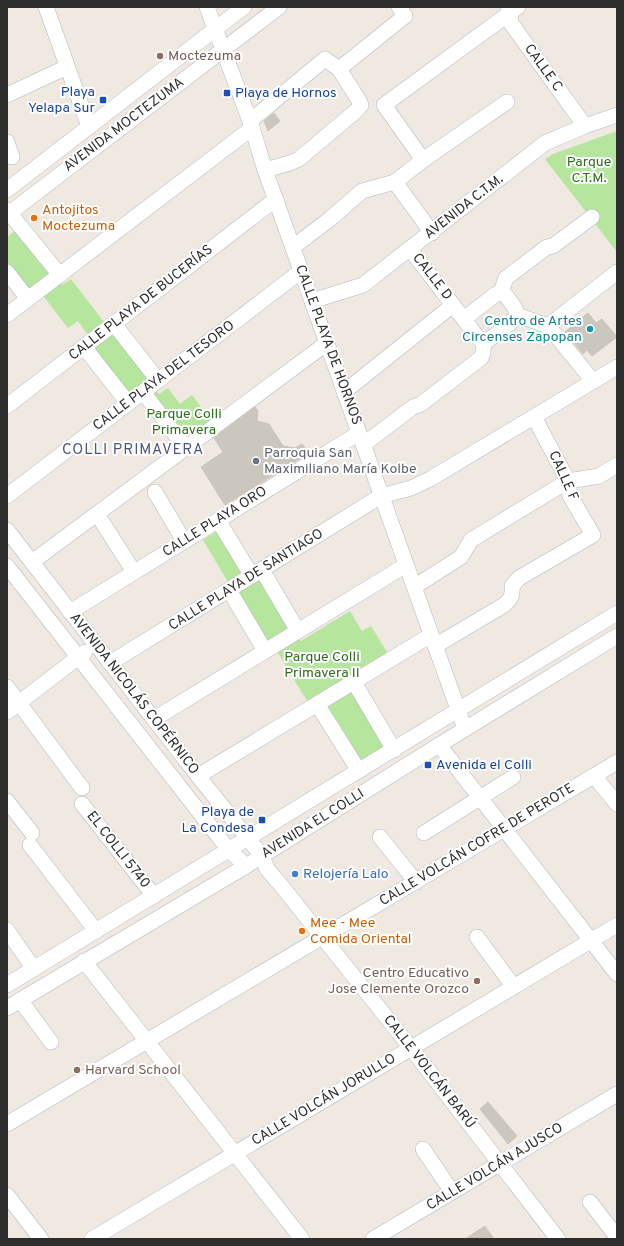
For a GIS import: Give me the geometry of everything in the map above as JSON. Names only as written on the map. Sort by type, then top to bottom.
[{"type":"street","points":[[46,7],[89,127]]},
{"type":"street","name":"CALLE PLAYA DE HORNOS","points":[[207,7],[224,49],[292,247],[465,729]]},
{"type":"street","name":"AVENIDA MOCTEZUMA","points":[[7,190],[244,7]]},
{"type":"street","name":"AVENIDA MOCTEZUMA","points":[[8,213],[278,7]]},
{"type":"street","points":[[423,160],[384,105],[512,9]]},
{"type":"street","name":"CALLE C","points":[[512,9],[510,22],[585,126]]},
{"type":"street","points":[[339,69],[402,12]]},
{"type":"street","points":[[7,315],[251,125],[325,59],[339,69],[359,99],[361,105],[299,159],[265,170]]},
{"type":"street","points":[[7,95],[67,67]]},
{"type":"street","points":[[292,247],[330,219],[362,191],[395,182],[423,160],[507,102]]},
{"type":"street","name":"AVENIDA C.T.M.","points":[[312,301],[363,285],[545,144],[585,126],[617,116]]},
{"type":"street","points":[[7,142],[12,157]]},
{"type":"street","name":"CALLE D","points":[[395,182],[432,232]]},
{"type":"street","name":"CALLE PLAYA DE BUCERÍAS","points":[[7,406],[276,199]]},
{"type":"street","points":[[8,213],[60,275]]},
{"type":"street","points":[[464,319],[496,294],[501,292],[506,278],[547,247],[553,246],[592,218]]},
{"type":"street","name":"CALLE D","points":[[410,249],[479,338],[484,342]]},
{"type":"street","name":"CALLE PLAYA DEL TESORO","points":[[7,496],[301,271]]},
{"type":"street","points":[[7,272],[28,299]]},
{"type":"street","points":[[548,326],[617,272]]},
{"type":"street","points":[[484,342],[515,319],[517,315],[516,310],[501,292]]},
{"type":"street","points":[[344,392],[453,305]]},
{"type":"street","points":[[517,315],[548,326],[593,381]]},
{"type":"street","points":[[114,324],[158,380]]},
{"type":"street","name":"CALLE PLAYA ORO","points":[[70,612],[218,520],[361,439],[413,406],[421,404],[481,358],[484,342]]},
{"type":"street","points":[[32,562],[327,343]]},
{"type":"street","points":[[84,347],[128,403]]},
{"type":"street","name":"CALLE PLAYA DE SANTIAGO","points":[[110,663],[381,496],[411,488],[430,479],[617,367]]},
{"type":"street","points":[[143,392],[186,448]]},
{"type":"street","name":"CALLE F","points":[[433,641],[504,605],[509,601],[513,594],[512,586],[519,578],[593,535],[570,496],[568,481],[534,417]]},
{"type":"street","points":[[414,587],[461,557],[471,540],[568,481],[599,476],[617,465]]},
{"type":"street","points":[[155,492],[184,541]]},
{"type":"street","points":[[97,514],[134,572]]},
{"type":"street","points":[[218,520],[298,631]]},
{"type":"street","name":"AVENIDA NICOLÁS COPÉRNICO","points":[[7,530],[265,862]]},
{"type":"street","points":[[154,719],[406,565]]},
{"type":"street","name":"AVENIDA NICOLÁS COPÉRNICO","points":[[7,566],[229,850],[246,866]]},
{"type":"street","points":[[229,590],[265,651]]},
{"type":"street","name":"AVENIDA EL COLLI","points":[[7,985],[617,613]]},
{"type":"street","points":[[604,621],[616,638]]},
{"type":"street","name":"AVENIDA EL COLLI","points":[[7,1008],[246,866],[265,862],[439,744],[616,638]]},
{"type":"street","points":[[198,776],[354,682],[433,641]]},
{"type":"street","points":[[7,712],[96,644]]},
{"type":"street","points":[[354,682],[394,750]]},
{"type":"street","points":[[7,687],[82,788]]},
{"type":"street","points":[[317,704],[359,771]]},
{"type":"street","points":[[439,744],[617,974]]},
{"type":"street","name":"CALLE VOLCÁN COFRE DE PEROTE","points":[[7,1124],[617,762]]},
{"type":"street","points":[[594,776],[617,804]]},
{"type":"street","points":[[424,833],[513,777]]},
{"type":"street","points":[[7,801],[31,839],[96,931]]},
{"type":"street","name":"EL COLLI 5740","points":[[82,804],[154,896]]},
{"type":"street","points":[[380,837],[416,882]]},
{"type":"street","name":"CALLE VOLCÁN BARÚ","points":[[265,862],[558,1239]]},
{"type":"street","name":"CALLE VOLCÁN JORULLO","points":[[92,1239],[617,925]]},
{"type":"street","points":[[7,930],[34,968]]},
{"type":"street","points":[[477,938],[514,987]]},
{"type":"street","points":[[84,961],[302,1239]]},
{"type":"street","points":[[20,1000],[51,1042]]},
{"type":"street","name":"CALLE VOLCÁN AJUSCO","points":[[373,1239],[617,1094]]},
{"type":"street","points":[[423,1149],[452,1192]]},
{"type":"street","points":[[7,1195],[41,1239]]},
{"type":"street","points":[[590,1202],[617,1237]]},
{"type":"green space","name":"Parque C.T.M.","points":[[617,131],[617,252],[545,159],[553,154]]},
{"type":"green space","name":"Parque Colli Primavera","points":[[17,229],[62,285],[71,279],[159,394],[168,388],[180,404],[192,395],[213,423],[179,449],[135,392],[126,398],[82,340],[88,335],[78,321],[68,328],[37,288],[29,294],[7,264],[7,237]]},
{"type":"green space","name":"Parque Colli Primavera II","points":[[229,524],[301,641],[350,611],[362,631],[371,626],[390,657],[347,684],[385,747],[359,763],[310,706],[272,643],[266,646],[203,540]]},
{"type":"building","points":[[274,113],[280,121],[268,131],[264,121]]},
{"type":"building","name":"Centro de Artes Circenses Zapopan","points":[[588,313],[596,323],[602,319],[617,337],[592,356],[587,350],[583,354],[565,332]]},
{"type":"building","name":"Parroquia San Maximiliano María Kolbe","points":[[255,407],[258,411],[257,421],[269,424],[283,446],[295,448],[302,444],[309,453],[225,505],[201,467],[223,452],[214,438]]},
{"type":"building","points":[[488,1102],[517,1136],[508,1144],[480,1109]]},
{"type":"building","points":[[485,1226],[494,1239],[465,1239]]},
{"type":"place","name":"Moctezuma","points":[[160,56]]},
{"type":"place","name":"Playa de Hornos","points":[[227,93]]},
{"type":"place","name":"Playa Yelapa Sur","points":[[103,100]]},
{"type":"place","name":"Antojitos Moctezuma","points":[[34,218]]},
{"type":"place","name":"Centro de Artes Circenses Zapopan","points":[[590,329]]},
{"type":"place","name":"Parroquia San Maximiliano María Kolbe","points":[[256,461]]},
{"type":"place","name":"Avenida el Colli","points":[[428,765]]},
{"type":"place","name":"Playa de La Condesa","points":[[262,820]]},
{"type":"place","name":"Relojería Lalo","points":[[295,874]]},
{"type":"place","name":"Mee - Mee Comida Oriental","points":[[302,931]]},
{"type":"place","name":"Centro Educativo Jose Clemente Orozco","points":[[477,981]]},
{"type":"place","name":"Harvard School","points":[[77,1070]]},
{"type":"district","name":"COLLI PRIMAVERA","points":[[133,450]]}]
